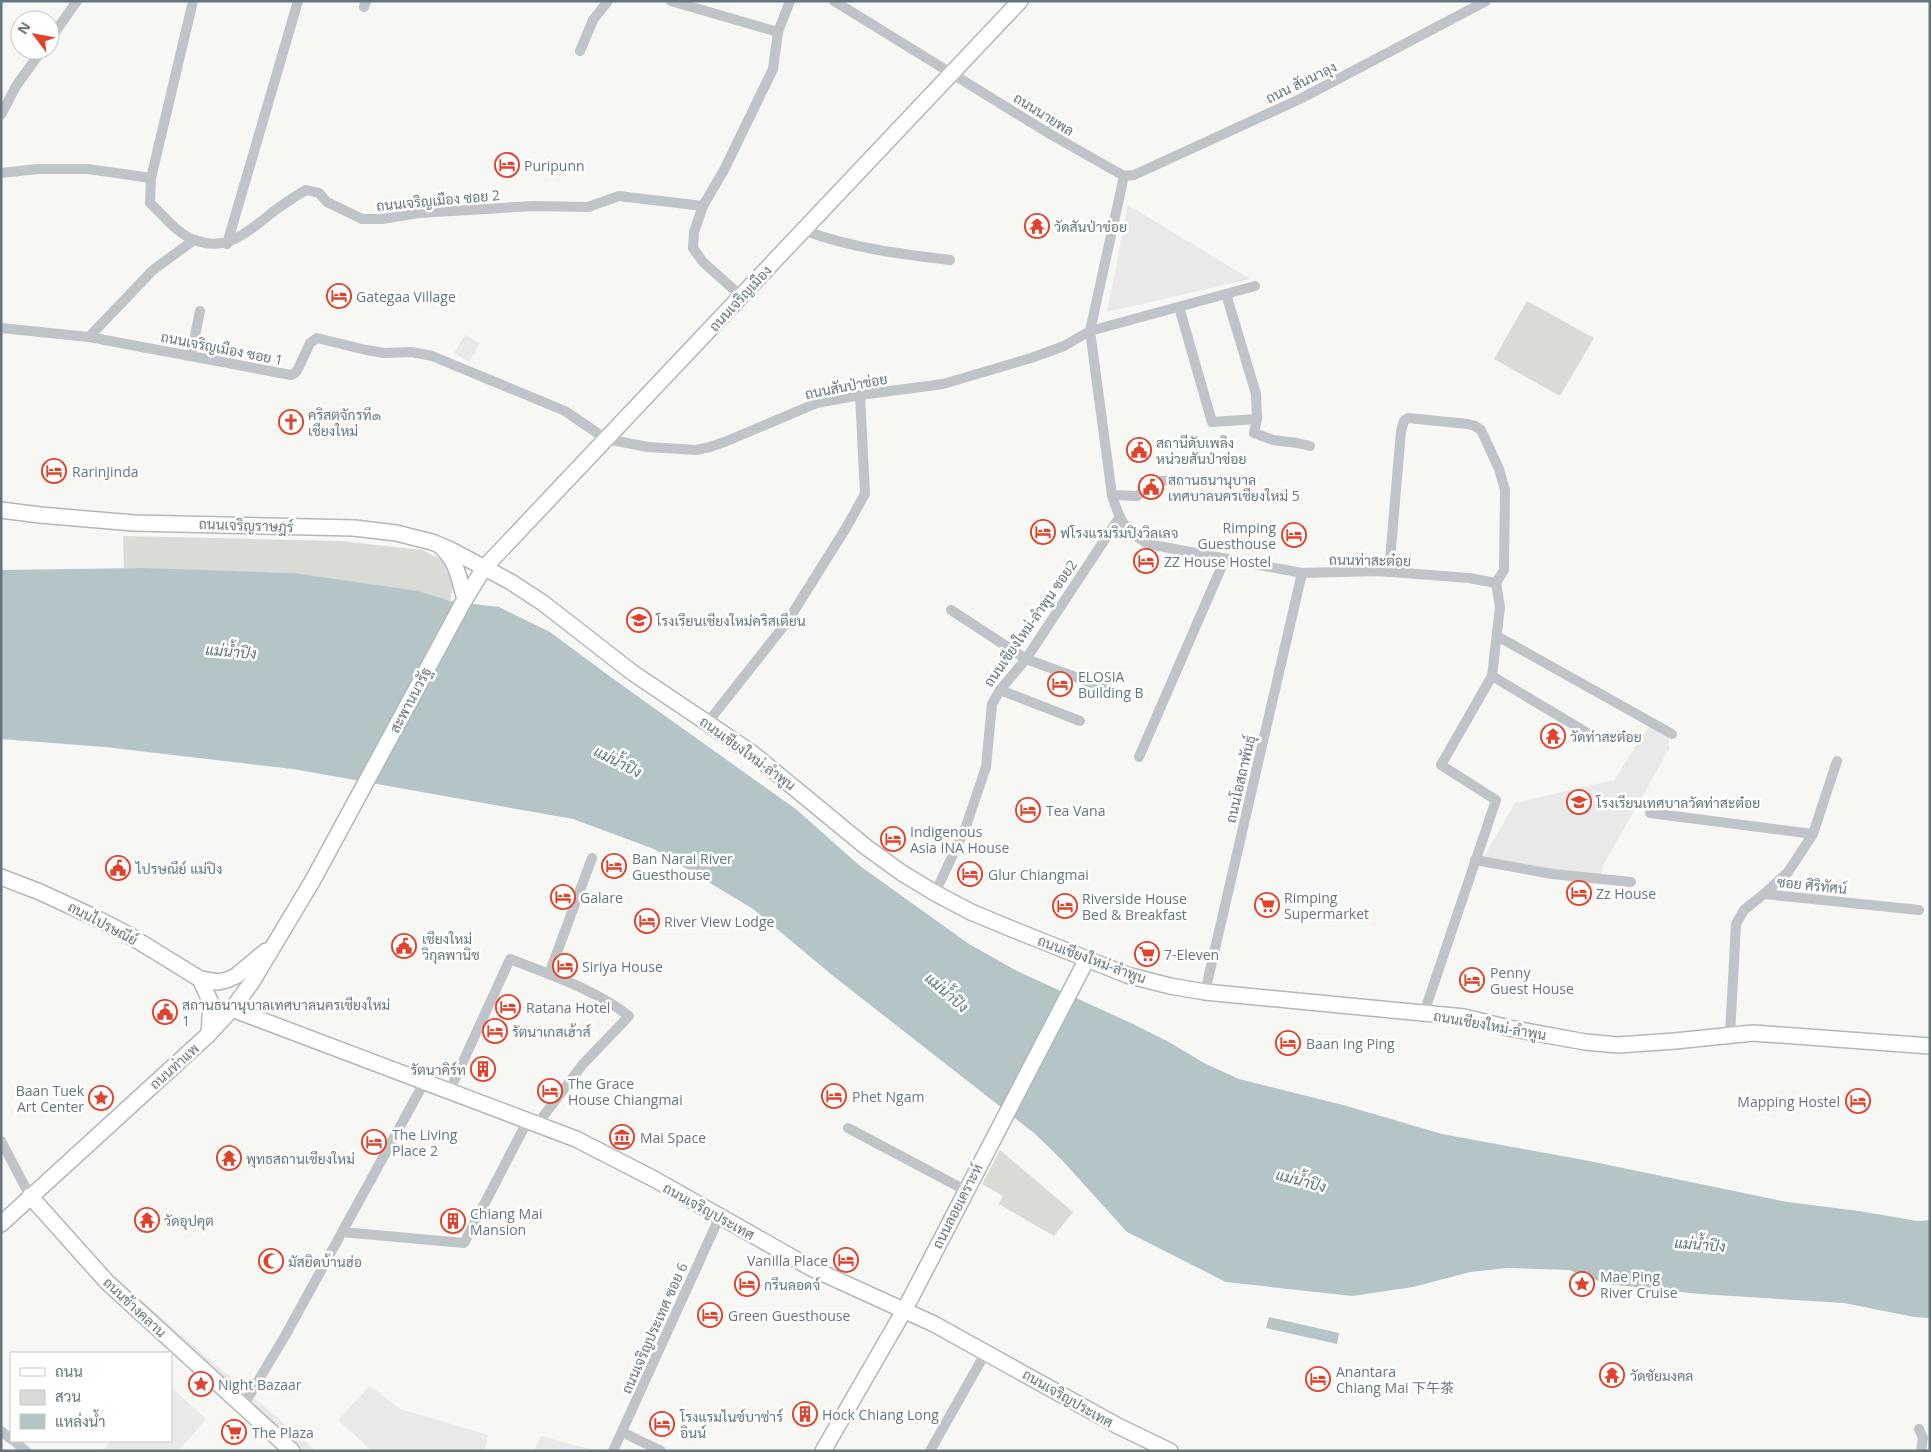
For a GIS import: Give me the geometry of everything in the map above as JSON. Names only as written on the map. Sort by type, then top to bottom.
[{"type":"main road","name":"ถนนเจริญเมือง","points":[[465,599],[484,568],[1020,1]]},
{"type":"main road","name":"ถนนเจริญราษฎร์","points":[[1,510],[134,523],[354,528],[396,534],[432,542],[484,568]]},
{"type":"main road","points":[[432,542],[444,550],[452,559],[458,571],[465,599]]},
{"type":"main road","name":"ถนนเชียงใหม่-ลำพูน","points":[[484,568],[511,582],[543,603],[633,673],[752,753],[866,847],[902,873],[935,893],[1083,966],[1205,992],[1464,1017],[1585,1042],[1618,1045],[1752,1033],[1930,1046]]},
{"type":"main road","name":"สะพานนวรัฐ","points":[[356,802],[465,599]]},
{"type":"main road","name":"ถนนท่าแพ","points":[[1,1224],[209,1034],[232,1009],[260,970],[271,947],[313,880],[356,802]]},
{"type":"main road","name":"ถนนไปรษณีย์","points":[[1,877],[40,892],[96,918],[127,934],[200,979],[218,982],[236,976],[271,947]]},
{"type":"main road","name":"ถนนลอยเคราะห์","points":[[823,1451],[905,1309],[965,1190],[1083,966]]},
{"type":"main road","points":[[200,979],[211,1002],[209,1034]]},
{"type":"main road","name":"ถนนเจริญประเทศ","points":[[232,1009],[450,1090],[593,1147],[811,1268],[905,1309],[1118,1426],[1170,1451]]},
{"type":"main road","name":"ถนนช้างคลาน","points":[[30,1196],[107,1282],[292,1451]]},
{"type":"street","points":[[60,25],[78,1]]},
{"type":"street","points":[[193,1],[151,178],[150,203],[176,228],[194,240],[209,244],[227,244],[298,1]]},
{"type":"street","points":[[580,51],[593,20],[608,1]]},
{"type":"street","points":[[670,1],[778,32]]},
{"type":"street","points":[[742,296],[703,262],[693,248],[694,232],[703,206],[725,168],[773,69],[778,32],[790,1]]},
{"type":"street","name":"ถนนนายพล","points":[[834,1],[1050,134],[1124,176]]},
{"type":"street","name":"ถนน สันนาลุง","points":[[1124,176],[1134,175],[1300,99],[1486,1]]},
{"type":"street","points":[[1,115],[16,86],[35,60]]},
{"type":"street","points":[[1,173],[38,169],[88,169],[151,178]]},
{"type":"street","name":"ถนนท่าสะต๋อย","points":[[1124,176],[1090,331],[1112,495],[1119,518],[1131,534],[1148,544],[1302,573],[1389,572],[1469,578],[1496,583]]},
{"type":"street","name":"ถนนเจริญเมือง ซอย 2","points":[[227,244],[250,231],[273,212],[306,190],[319,193],[328,202],[362,219],[382,219],[419,213],[532,206],[588,206],[619,196],[703,206]]},
{"type":"street","points":[[803,230],[831,241],[890,253],[950,260]]},
{"type":"street","points":[[89,337],[153,270],[194,240]]},
{"type":"street","name":"ถนนสันป่าข่อย","points":[[606,439],[648,447],[696,450],[710,447],[817,403],[942,384],[1031,358],[1064,346],[1090,331],[1255,286]]},
{"type":"street","points":[[1226,294],[1256,394],[1257,419],[1254,432],[1273,440],[1310,446]]},
{"type":"street","points":[[1179,307],[1212,422],[1257,419]]},
{"type":"street","points":[[191,356],[200,311]]},
{"type":"street","name":"ถนนเจริญเมือง ซอย 1","points":[[1,328],[89,337],[291,375],[296,374],[310,343],[318,338],[384,353],[422,353],[558,407],[582,421],[606,439]]},
{"type":"street","points":[[708,722],[787,622],[865,494],[860,395]]},
{"type":"street","points":[[1389,572],[1401,431],[1404,421],[1408,418],[1475,426],[1481,430],[1499,470],[1505,490],[1506,534],[1504,570],[1496,583],[1500,607],[1492,676],[1441,765],[1496,800],[1424,1013]]},
{"type":"street","points":[[1112,495],[1137,496],[1161,481],[1185,480]]},
{"type":"street","name":"ถนนเชียงใหม่-ลำพูน ซอย2","points":[[935,893],[965,829],[986,767],[992,704],[1000,690],[1026,659],[1119,518]]},
{"type":"street","points":[[1140,757],[1225,559]]},
{"type":"street","name":"ถนนโอสถาพันธุ์","points":[[1205,992],[1302,573]]},
{"type":"street","points":[[951,610],[1026,659],[1103,687]]},
{"type":"street","points":[[1497,636],[1672,734]]},
{"type":"street","points":[[1492,676],[1591,735]]},
{"type":"street","points":[[1000,690],[1080,721]]},
{"type":"street","points":[[1764,894],[1788,872],[1813,834],[1837,761]]},
{"type":"street","points":[[1650,813],[1813,834]]},
{"type":"street","points":[[549,974],[592,858]]},
{"type":"street","points":[[1475,860],[1552,874],[1630,882]]},
{"type":"street","name":"ซอย ศิริทัศน์","points":[[1730,1036],[1736,924],[1744,910],[1764,894],[1919,910]]},
{"type":"street","points":[[342,1232],[464,1243],[533,1122],[583,1064],[629,1016],[611,1002],[578,986],[510,959],[450,1090]]},
{"type":"street","points":[[243,1406],[285,1336],[425,1081]]},
{"type":"street","points":[[848,1128],[965,1190]]},
{"type":"street","points":[[1,1141],[30,1196]]},
{"type":"street","name":"ถนนเจริญประเทศ ซอย 6","points":[[613,1451],[720,1216]]},
{"type":"street","points":[[930,1451],[986,1352]]},
{"type":"street","points":[[1919,1429],[1923,1438],[1921,1451]]},
{"type":"street","points":[[622,1432],[661,1451]]},
{"type":"street","points":[[15,1442],[26,1451]]},
{"type":"shaded area","points":[[1128,205],[1250,279],[1107,312]]},
{"type":"shaded area","points":[[465,335],[480,343],[469,362],[454,353]]},
{"type":"shaded area","name":"โรงเรียนเทศบาลวัดท่าสะต๋อย","points":[[1649,726],[1669,736],[1669,749],[1605,862],[1599,878],[1484,857],[1515,803],[1614,780]]},
{"type":"shaded area","points":[[119,1281],[316,1451],[279,1451],[108,1291]]},
{"type":"shaded area","points":[[370,1386],[400,1409],[488,1435],[484,1451],[372,1451],[338,1420]]},
{"type":"shaded area","points":[[172,1388],[206,1419],[178,1451],[102,1451],[110,1442],[172,1442]]},
{"type":"shaded area","points":[[541,1436],[574,1445],[598,1451],[534,1451]]},
{"type":"green space","points":[[1527,301],[1594,338],[1560,396],[1494,359]]},
{"type":"green space","points":[[123,536],[340,541],[422,550],[457,567],[450,601],[419,591],[294,573],[124,568]]},
{"type":"green space","points":[[1000,1150],[1073,1212],[1054,1236],[999,1204],[1003,1196],[982,1184]]},
{"type":"water","name":"แม่น้ำปิง","points":[[144,568],[294,573],[419,591],[450,601],[499,607],[550,632],[797,810],[860,866],[969,944],[1019,972],[1131,1023],[1169,1042],[1204,1063],[1239,1079],[1343,1105],[1442,1134],[1589,1161],[1787,1202],[1859,1211],[1917,1221],[1930,1220],[1930,1318],[1914,1317],[1844,1303],[1700,1294],[1607,1284],[1569,1270],[1507,1268],[1470,1272],[1413,1287],[1352,1296],[1226,1282],[1127,1232],[1061,1159],[1034,1133],[832,975],[753,909],[654,849],[573,819],[293,769],[105,747],[1,739],[1,570]]},
{"type":"water","points":[[1269,1317],[1339,1333],[1337,1344],[1266,1328]]},
{"type":"place","name":"Puripunn","points":[[507,165]]},
{"type":"place","name":"วัดสันป่าข่อย","points":[[1037,226]]},
{"type":"place","name":"Gategaa Village","points":[[339,296]]},
{"type":"place","name":"คริสตจักรที๑ เชียงใหม่","points":[[291,422]]},
{"type":"place","name":"สถานีดับเพลิง หน่วยสันป่าข่อย","points":[[1139,450]]},
{"type":"place","name":"RarinJinda","points":[[54,471]]},
{"type":"place","name":"สถานธนานุบาล เทศบาลนครเชียงใหม่ 5","points":[[1151,487]]},
{"type":"place","name":"ฟโรงแรมริมปิงวิลเลจ","points":[[1043,532]]},
{"type":"place","name":"Rimping Guesthouse","points":[[1294,535]]},
{"type":"place","name":"ZZ House Hostel","points":[[1146,561]]},
{"type":"place","name":"โรงเรียนเชียงใหม่คริสเตียน","points":[[639,620]]},
{"type":"place","name":"ELOSIA Building B","points":[[1060,684]]},
{"type":"place","name":"วัดท่าสะต๋อย","points":[[1553,736]]},
{"type":"place","name":"โรงเรียนเทศบาลวัดท่าสะต๋อย","points":[[1579,802]]},
{"type":"place","name":"Tea Vana","points":[[1028,810]]},
{"type":"place","name":"Indigenous Asia INA House","points":[[893,839]]},
{"type":"place","name":"Ban Narai River Guesthouse","points":[[614,866]]},
{"type":"place","name":"ไปรษณีย์ แม่ปิง","points":[[118,868]]},
{"type":"place","name":"Glur Chiangmai","points":[[970,874]]},
{"type":"place","name":"Zz House","points":[[1579,893]]},
{"type":"place","name":"Galare","points":[[563,897]]},
{"type":"place","name":"Rimping Supermarket","points":[[1267,905]]},
{"type":"place","name":"Riverside House Bed & Breakfast","points":[[1065,906]]},
{"type":"place","name":"River View Lodge","points":[[647,921]]},
{"type":"place","name":"เชียงใหม่ วิกุลพานิช","points":[[404,946]]},
{"type":"place","name":"7-Eleven","points":[[1147,954]]},
{"type":"place","name":"Siriya House","points":[[565,966]]},
{"type":"place","name":"Penny Guest House","points":[[1472,980]]},
{"type":"place","name":"Ratana Hotel","points":[[508,1007]]},
{"type":"place","name":"สถานธนานุบาลเทศบาลนครเชียงใหม่ 1","points":[[165,1012]]},
{"type":"place","name":"รัตนาเกสเฮ้าส์","points":[[495,1031]]},
{"type":"place","name":"Baan Ing Ping","points":[[1288,1043]]},
{"type":"place","name":"รัตนาคิร์ท","points":[[483,1069]]},
{"type":"place","name":"The Grace House Chiangmai","points":[[550,1091]]},
{"type":"place","name":"Phet Ngam","points":[[834,1096]]},
{"type":"place","name":"Baan Tuek Art Center","points":[[101,1098]]},
{"type":"place","name":"Mapping Hostel","points":[[1858,1101]]},
{"type":"place","name":"Mai Space","points":[[622,1137]]},
{"type":"place","name":"The Living Place 2","points":[[374,1142]]},
{"type":"place","name":"พุทธสถานเชียงใหม่","points":[[229,1158]]},
{"type":"place","name":"วัดอุปคุต","points":[[147,1220]]},
{"type":"place","name":"Chiang Mai Mansion","points":[[453,1221]]},
{"type":"place","name":"Vanilla Place","points":[[846,1260]]},
{"type":"place","name":"มัสยิดบ้านฮ่อ","points":[[271,1261]]},
{"type":"place","name":"กรีนลอดจ์","points":[[747,1284]]},
{"type":"place","name":"Mae Ping River Cruise","points":[[1582,1284]]},
{"type":"place","name":"Green Guesthouse","points":[[710,1315]]},
{"type":"place","name":"วัดชัยมงคล","points":[[1612,1375]]},
{"type":"place","name":"Anantara Chiang Mai 下午茶","points":[[1318,1379]]},
{"type":"place","name":"Night Bazaar","points":[[201,1384]]},
{"type":"place","name":"Hock Chiang Long","points":[[805,1414]]},
{"type":"place","name":"โรงแรมไนซ์บาซ่าร์ อินน์","points":[[662,1424]]},
{"type":"place","name":"The Plaza","points":[[234,1432]]}]
